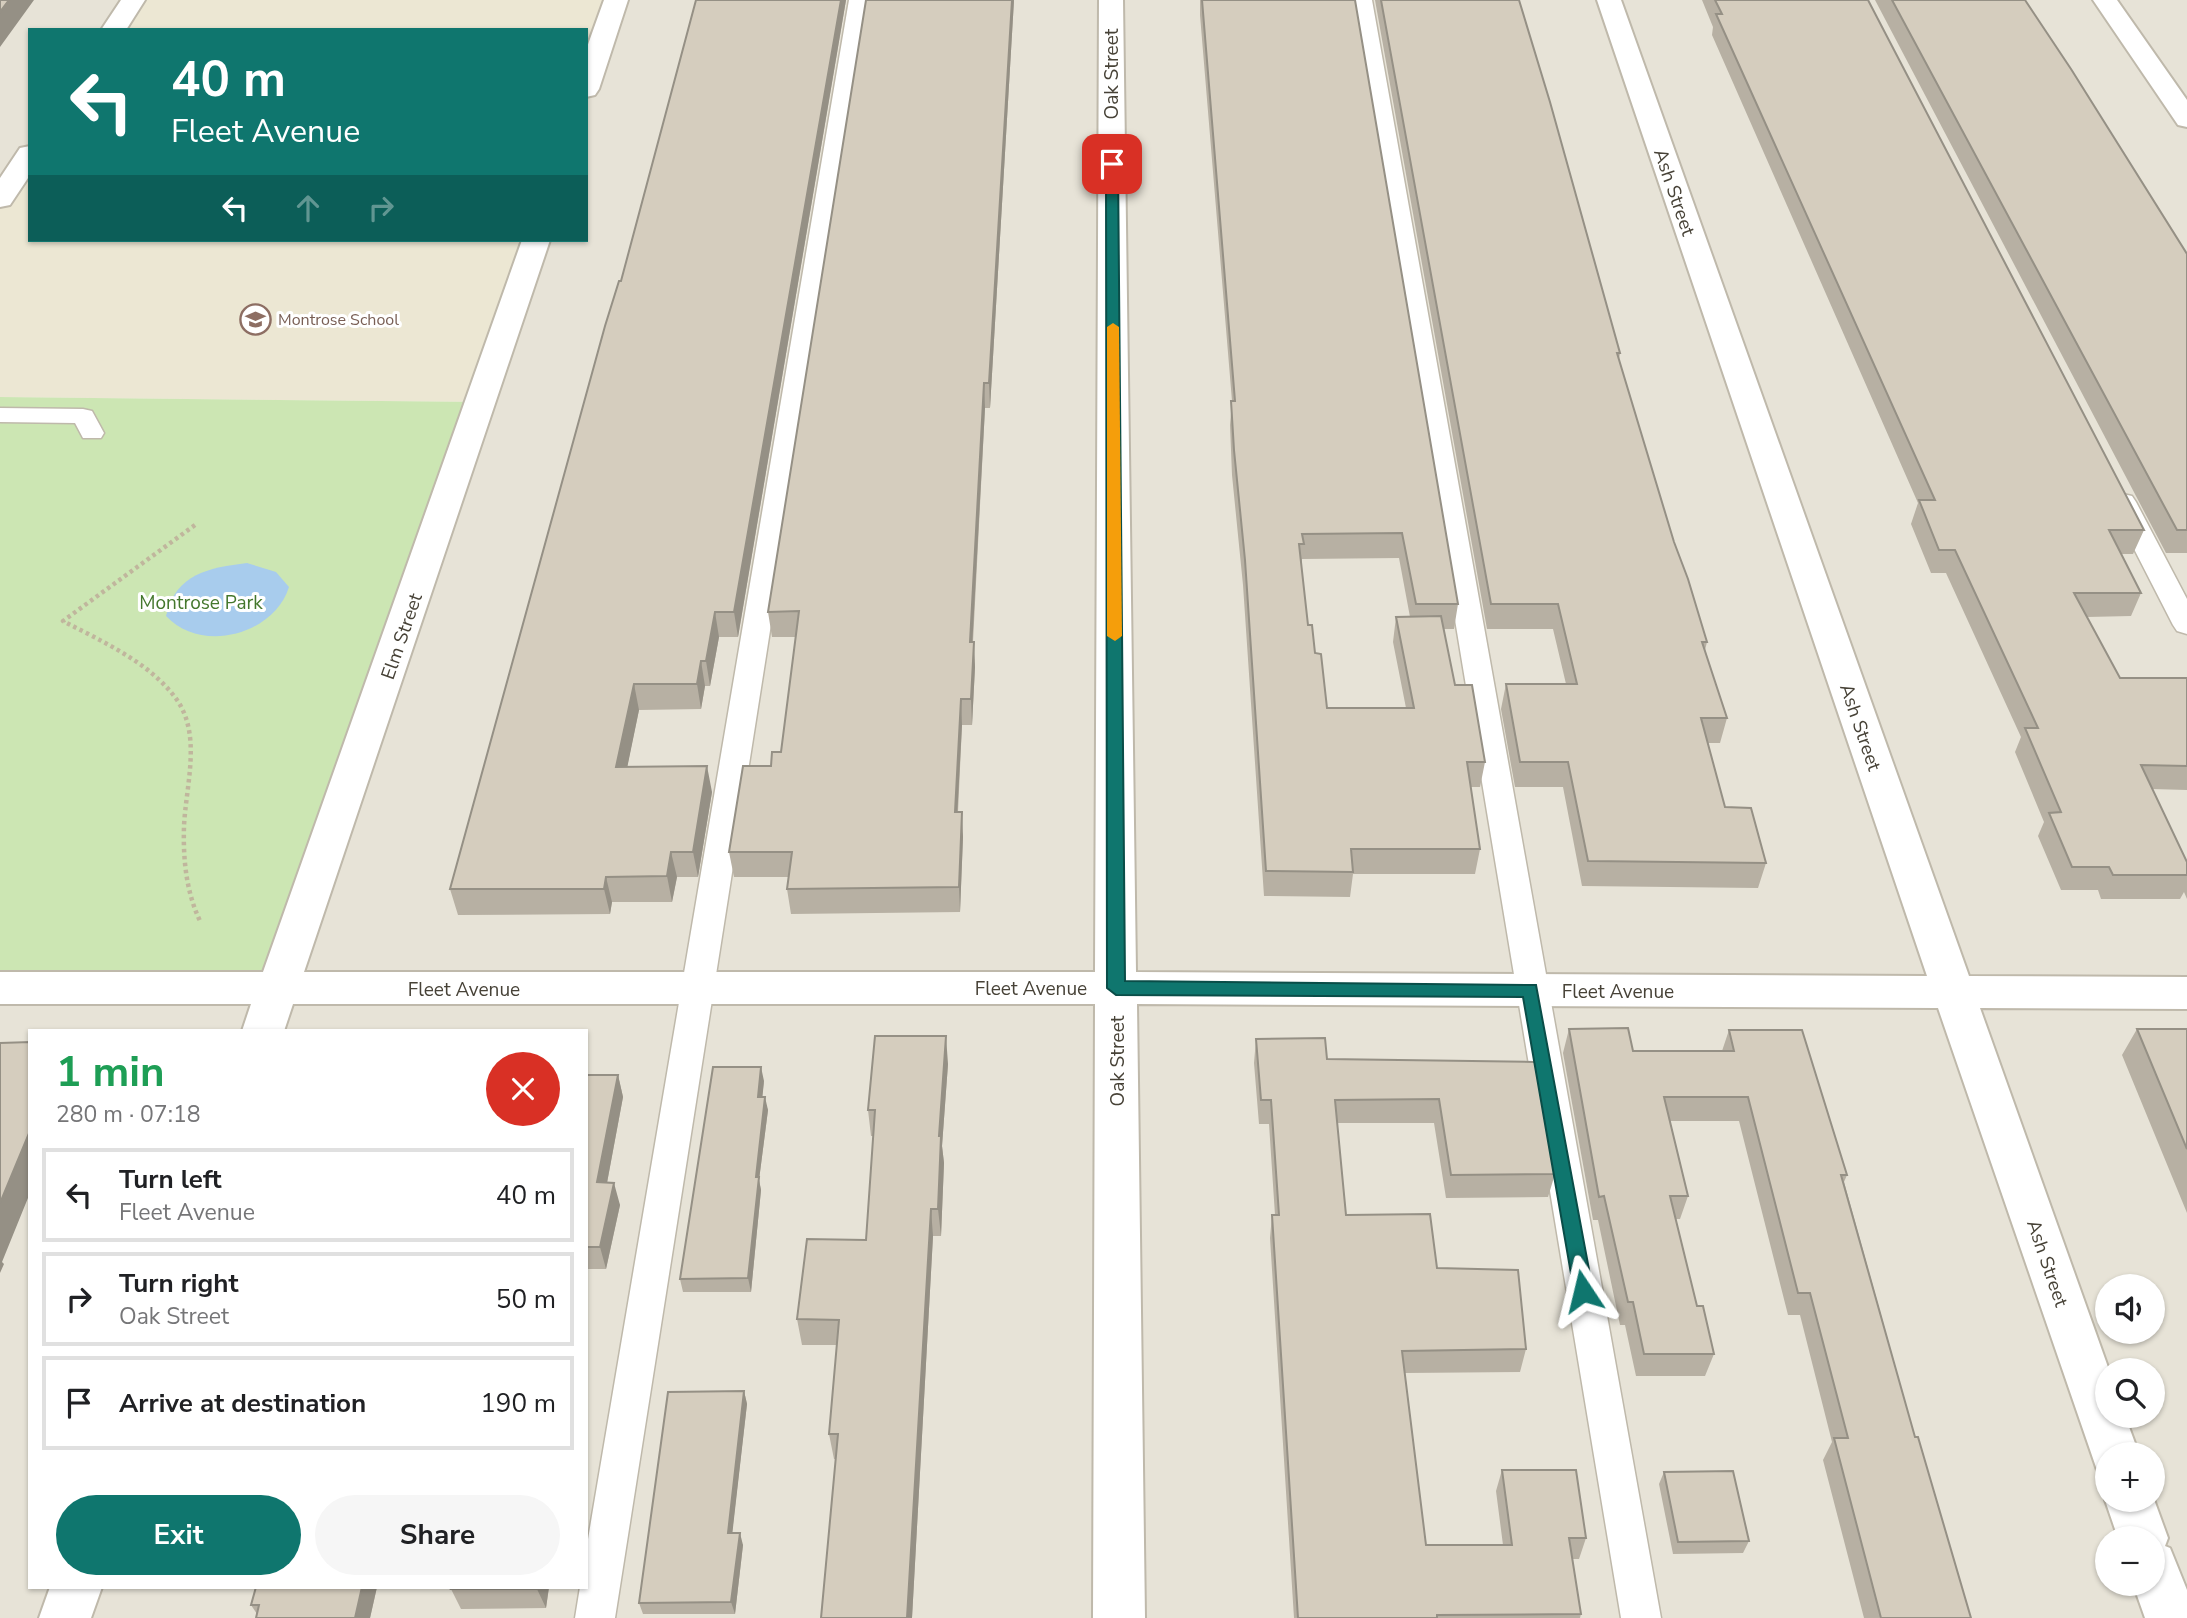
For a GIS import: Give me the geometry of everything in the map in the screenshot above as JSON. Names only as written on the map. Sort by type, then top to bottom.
[{"type":"street","points":[[114,28],[133,0]]},
{"type":"street","points":[[588,83],[616,0]]},
{"type":"street","name":"Oak Street","points":[[1111,0],[1119,1618]]},
{"type":"street","name":"Ash Street","points":[[1609,0],[2110,1442]]},
{"type":"street","points":[[2105,0],[2187,119]]},
{"type":"street","points":[[0,199],[28,157]]},
{"type":"street","name":"Elm Street","points":[[264,1029],[535,242]]},
{"type":"street","name":"Fleet Avenue","points":[[0,988],[1116,988],[2187,993]]},
{"type":"street","points":[[65,1618],[75,1589]]},
{"type":"street","points":[[2163,1596],[2171,1618]]},
{"type":"lane","points":[[595,1618],[859,0]]},
{"type":"lane","points":[[1362,0],[1530,990],[1641,1618]]},
{"type":"lane","points":[[0,415],[83,416],[92,433]]},
{"type":"lane","points":[[2110,478],[2187,625]]},
{"type":"path","points":[[195,525],[63,621],[125,654],[178,698],[190,727],[184,832],[185,881],[191,904],[201,921]]},
{"type":"shaded area","points":[[0,0],[133,0],[114,28],[28,28],[28,157],[0,199]]},
{"type":"shaded area","points":[[133,0],[616,0],[588,83],[588,28],[114,28]]},
{"type":"shaded area","points":[[616,0],[2187,0],[2187,1618],[0,1618],[0,988],[483,402],[535,242],[588,242],[588,83]]},
{"type":"shaded area","name":"Montrose School","points":[[28,157],[28,242],[535,242],[483,402],[0,397],[0,199]]},
{"type":"green space","name":"Montrose Park","points":[[0,397],[483,402],[279,989],[0,988]]},
{"type":"water","points":[[247,563],[276,572],[289,587],[281,604],[253,627],[235,634],[198,634],[181,628],[166,616],[178,590],[196,575],[220,567]]},
{"type":"building","points":[[0,0],[9,0],[0,12]]},
{"type":"building","points":[[696,0],[841,0],[734,612],[715,612],[706,661],[701,661],[697,684],[634,684],[616,767],[707,766],[693,852],[671,852],[667,876],[606,877],[604,889],[450,889],[605,326],[621,281]]},
{"type":"building","points":[[866,0],[1012,0],[989,383],[984,383],[970,642],[974,642],[971,699],[961,699],[955,812],[962,812],[959,887],[787,889],[792,852],[729,852],[743,766],[771,766],[772,752],[781,752],[799,611],[768,612]]},
{"type":"building","points":[[1202,0],[1355,0],[1458,604],[1416,604],[1402,533],[1302,534],[1304,544],[1299,544],[1308,625],[1312,625],[1315,653],[1321,654],[1327,708],[1414,708],[1396,617],[1441,616],[1455,685],[1472,685],[1485,762],[1467,762],[1480,849],[1351,849],[1353,872],[1266,871],[1245,560],[1234,450],[1231,401],[1235,401]]},
{"type":"building","points":[[1381,0],[1519,0],[1620,353],[1617,353],[1707,642],[1702,642],[1727,718],[1701,718],[1725,807],[1751,808],[1766,863],[1588,861],[1568,762],[1520,762],[1506,684],[1577,684],[1558,604],[1491,604]]},
{"type":"building","points":[[1715,0],[1868,0],[2144,530],[2109,530],[2141,593],[2074,593],[2120,678],[2187,678],[2187,766],[2141,765],[2187,862],[2187,875],[2113,875],[2109,867],[2072,867],[2049,813],[2061,812],[2025,728],[2038,728],[1955,550],[1939,550],[1919,500],[1935,500],[1716,14],[1722,14]]},
{"type":"building","points":[[1892,0],[2025,0],[2187,254],[2187,530],[2177,530]]},
{"type":"building","points":[[1628,1028],[1633,1051],[1734,1051],[1729,1030],[1802,1030],[1847,1175],[1841,1175],[1915,1437],[1918,1437],[1971,1618],[1881,1618],[1834,1438],[1848,1438],[1810,1293],[1798,1293],[1748,1097],[1664,1097],[1688,1196],[1670,1196],[1697,1306],[1703,1306],[1714,1354],[1644,1354],[1633,1302],[1628,1302],[1604,1196],[1599,1197],[1569,1029]]},
{"type":"building","points":[[2137,1029],[2187,1029],[2187,1149]]},
{"type":"building","points":[[875,1036],[946,1036],[939,1136],[938,1209],[931,1209],[907,1618],[821,1618],[838,1434],[829,1434],[839,1320],[797,1319],[807,1239],[866,1240],[875,1110],[868,1110]]},
{"type":"building","points":[[1325,1038],[1327,1059],[1535,1062],[1555,1174],[1451,1175],[1439,1099],[1335,1100],[1346,1215],[1430,1214],[1437,1268],[1518,1270],[1526,1349],[1402,1351],[1426,1545],[1512,1545],[1502,1470],[1576,1470],[1586,1538],[1569,1538],[1581,1614],[1298,1618],[1272,1215],[1279,1215],[1271,1100],[1261,1100],[1256,1039]]},
{"type":"building","points":[[28,1042],[28,1136],[0,1203],[0,1043]]},
{"type":"building","points":[[713,1067],[761,1067],[758,1097],[765,1097],[748,1278],[680,1279]]},
{"type":"building","points":[[588,1075],[618,1075],[597,1182],[614,1183],[600,1247],[588,1247]]},
{"type":"building","points":[[744,1391],[728,1533],[740,1533],[731,1602],[639,1603],[668,1392]]},
{"type":"building","points":[[1733,1471],[1749,1541],[1678,1542],[1664,1472]]},
{"type":"building","points":[[255,1589],[362,1589],[355,1618],[256,1618],[259,1605],[251,1605]]},
{"type":"slow traffic","points":[[1113,327],[1115,636]]},
{"type":"place","name":"Montrose School","points":[[255,319]]},
{"type":"route","points":[[1112,164],[1116,988],[1530,990],[1583,1291]]}]
